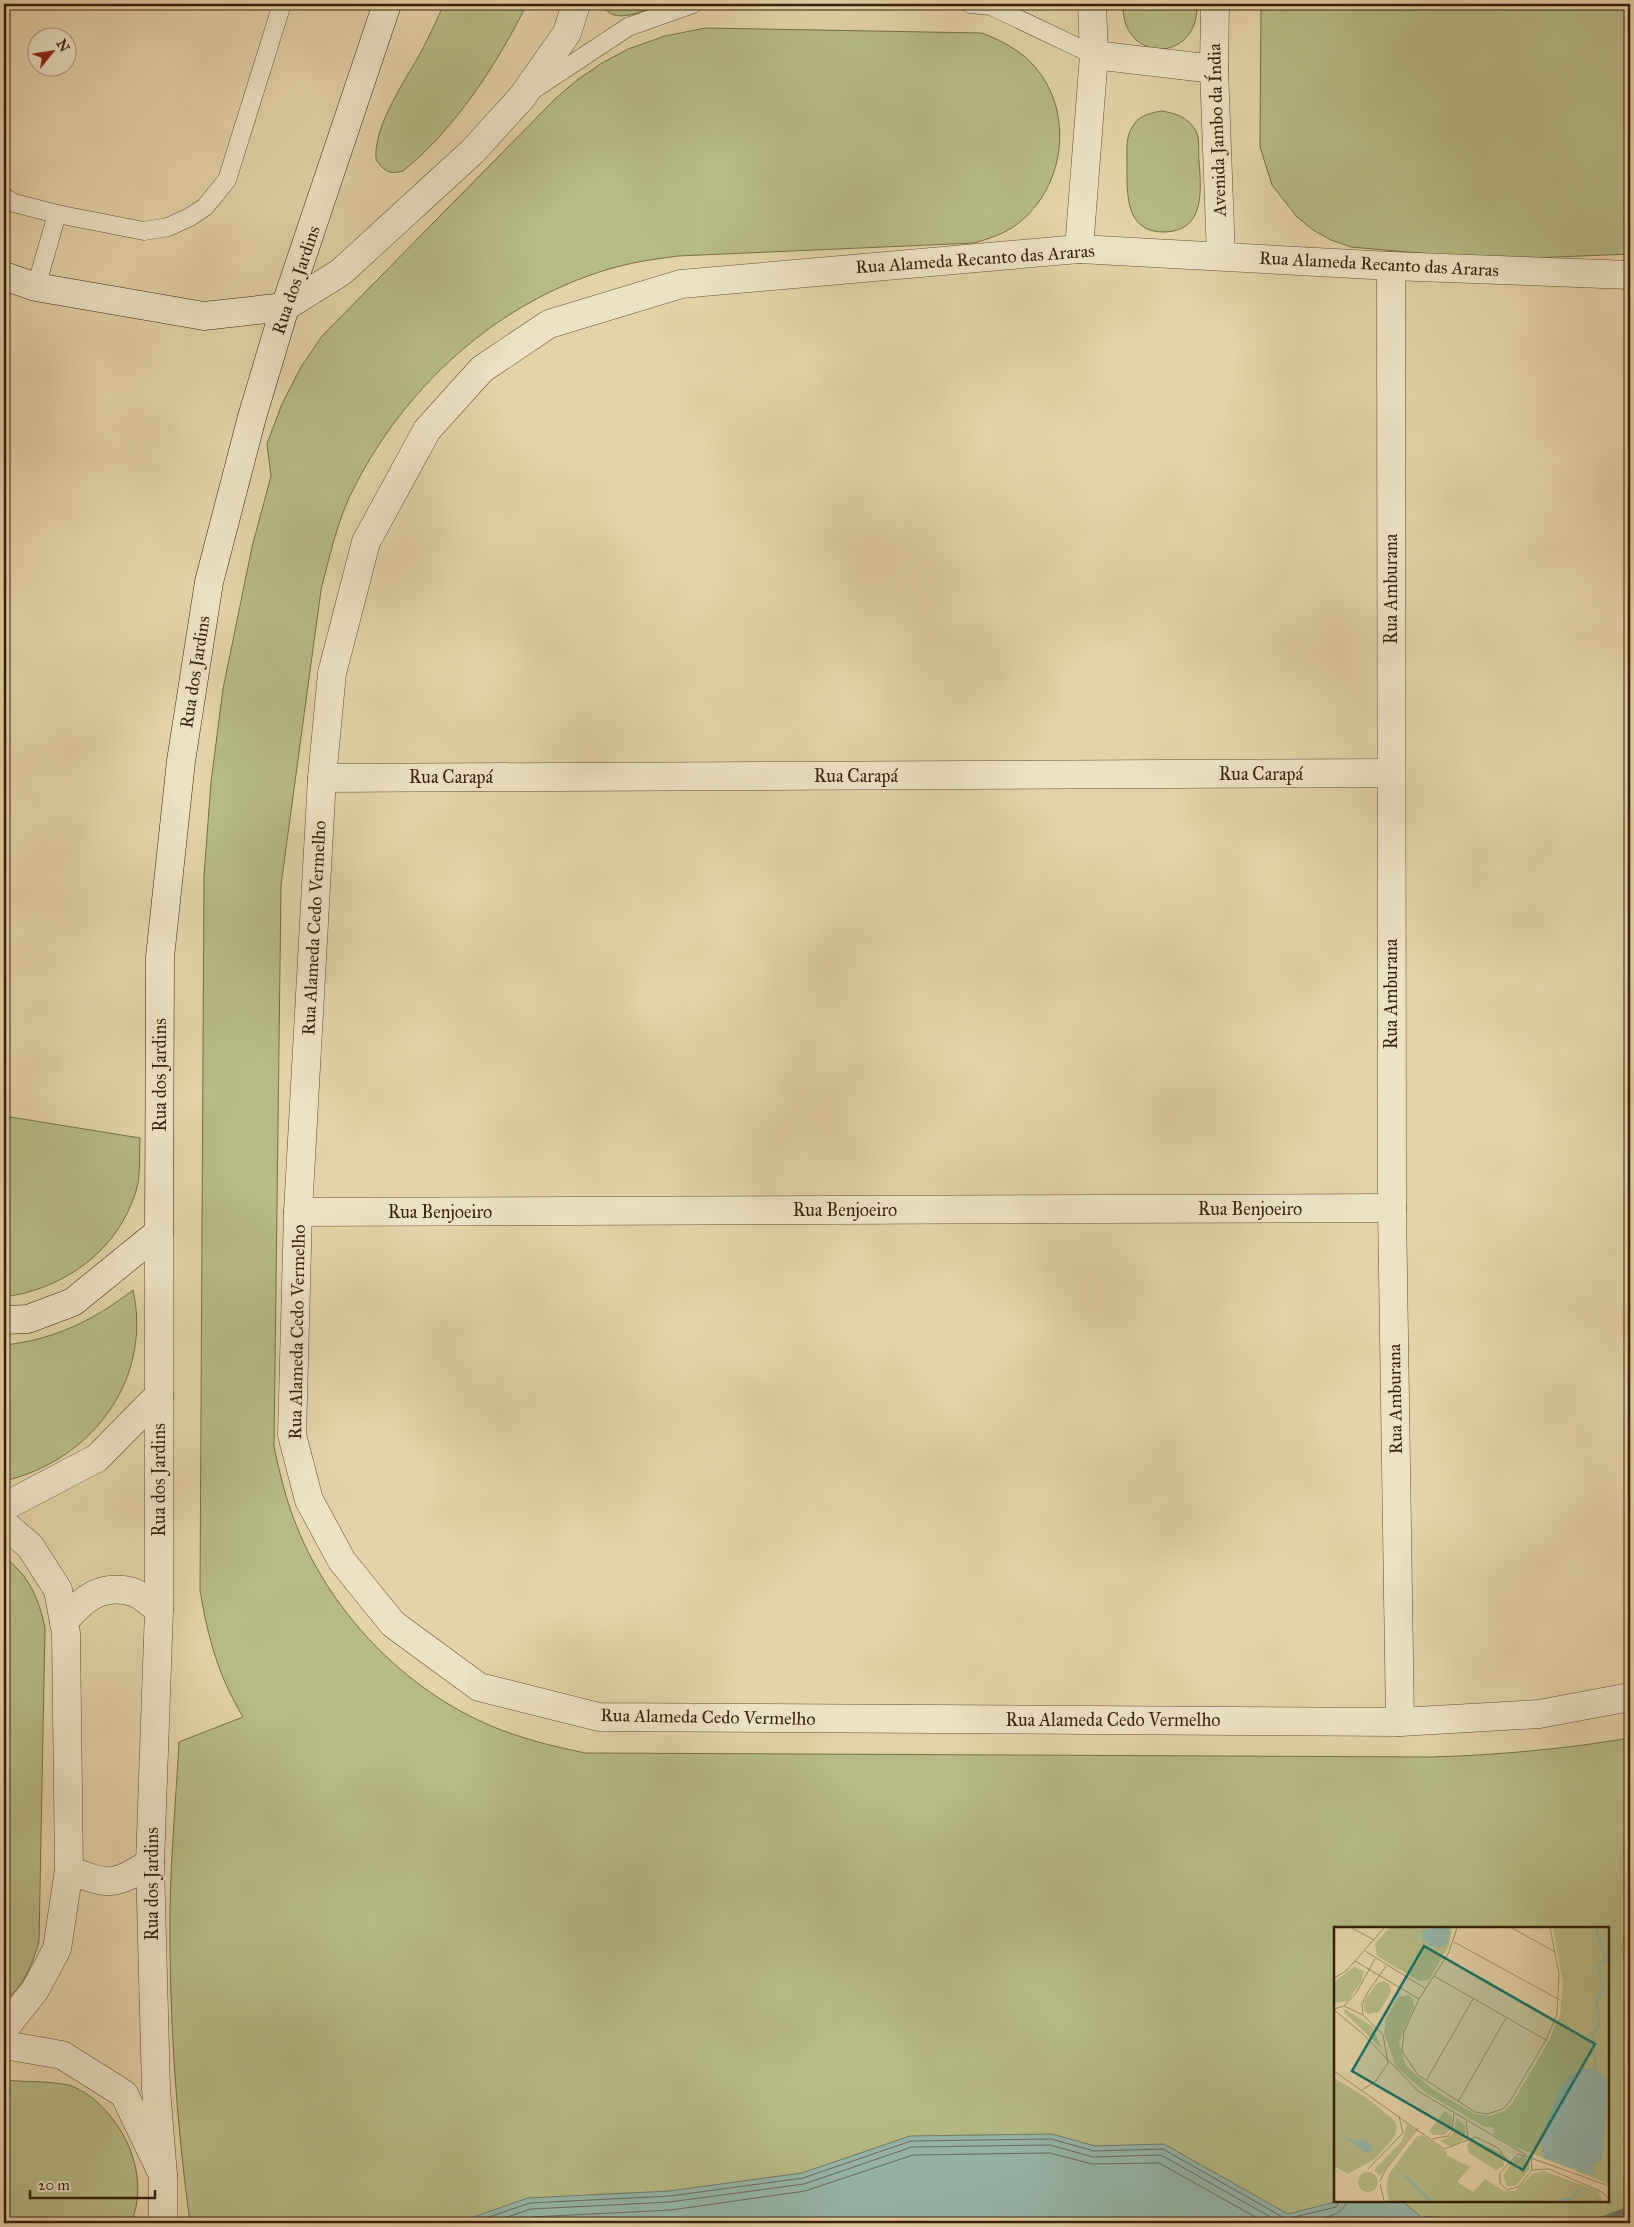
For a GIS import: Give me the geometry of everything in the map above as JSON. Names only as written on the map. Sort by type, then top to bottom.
[{"type":"street","name":"Rua dos Jardins","points":[[163,2223],[163,2175],[156,2089],[150,1863],[158,1610],[160,957],[182,761],[209,582],[252,418],[286,307],[388,4]]},
{"type":"street","points":[[4,276],[36,287],[204,316],[286,307],[341,272],[473,151],[522,97],[567,33],[576,4]]},
{"type":"street","points":[[1079,248],[1094,55],[1092,4]]},
{"type":"street","name":"Avenida Jambo da Índia","points":[[1215,4],[1214,69],[1221,256]]},
{"type":"street","points":[[1094,55],[1214,69]]},
{"type":"street","name":"Rua Alameda Recanto das Araras","points":[[427,430],[482,369],[549,324],[681,284],[1079,248],[1391,266],[1630,275]]},
{"type":"street","name":"Rua Amburana","points":[[1391,266],[1390,773],[1392,1208],[1400,1722]]},
{"type":"street","name":"Rua Alameda Cedo Vermelho","points":[[427,430],[366,542],[332,673],[322,778],[298,1212],[292,1435],[309,1500],[342,1561],[393,1624],[478,1687],[599,1717],[1400,1722],[1539,1714],[1630,1698]]},
{"type":"street","name":"Rua Carapá","points":[[322,778],[1390,773]]},
{"type":"street","name":"Rua Benjoeiro","points":[[298,1212],[1392,1208]]},
{"type":"street","points":[[4,1320],[28,1319],[73,1302],[159,1232]]},
{"type":"street","points":[[4,1507],[97,1458],[159,1395]]},
{"type":"street","points":[[4,1524],[30,1546],[58,1590],[64,1622],[69,1870],[57,1949],[35,1990],[4,2029]]},
{"type":"street","points":[[64,1622],[78,1604],[106,1589],[134,1592],[158,1610]]},
{"type":"street","points":[[69,1870],[110,1883],[130,1876],[150,1863]]},
{"type":"street","points":[[4,2045],[62,2055],[124,2094],[163,2175]]},
{"type":"lane","points":[[4,197],[14,203],[58,214],[144,231],[168,227],[190,217],[204,207],[227,180],[282,4]]},
{"type":"lane","points":[[522,97],[628,27],[693,4]]},
{"type":"lane","points":[[970,4],[991,6],[1094,55]]},
{"type":"lane","points":[[36,287],[58,214]]},
{"type":"green space","points":[[444,4],[527,4],[489,72],[458,115],[441,135],[403,171],[394,173],[387,171],[381,167],[376,159],[380,132],[385,117],[422,50]]},
{"type":"green space","points":[[603,4],[662,4],[639,13],[621,16],[607,11]]},
{"type":"green space","points":[[1123,4],[1197,4],[1194,24],[1186,38],[1174,46],[1160,49],[1146,46],[1134,38],[1126,24]]},
{"type":"green space","points":[[1261,4],[1630,4],[1630,254],[1532,258],[1441,255],[1351,247],[1331,240],[1313,230],[1297,217],[1272,185],[1260,147]]},
{"type":"green space","points":[[705,28],[982,33],[1004,43],[1025,57],[1041,75],[1053,96],[1059,119],[1060,143],[1056,166],[1047,188],[1034,208],[1016,225],[996,236],[974,243],[678,256],[633,263],[587,276],[544,295],[503,319],[465,347],[431,380],[400,416],[373,455],[350,496],[333,543],[321,590],[281,885],[274,1447],[286,1497],[312,1560],[354,1622],[379,1650],[438,1697],[470,1716],[504,1731],[544,1744],[585,1753],[1432,1757],[1531,1751],[1630,1738],[1630,2223],[190,2223],[177,2106],[170,1948],[172,1847],[179,1742],[243,1717],[227,1686],[215,1656],[200,1590],[204,876],[211,782],[223,689],[252,547],[271,476],[267,444],[282,404],[301,367],[322,336],[555,99],[577,80],[602,63],[628,49],[665,36]]},
{"type":"green space","points":[[1161,111],[1181,116],[1196,131],[1200,183],[1198,206],[1194,216],[1188,224],[1178,230],[1165,232],[1152,231],[1142,226],[1135,218],[1128,198],[1127,186],[1127,148],[1130,132],[1140,118]]},
{"type":"green space","points":[[4,1116],[140,1138],[139,1172],[136,1191],[128,1212],[116,1232],[102,1249],[86,1264],[47,1286],[26,1293],[4,1297]]},
{"type":"green space","points":[[133,1290],[137,1323],[134,1355],[124,1385],[109,1412],[88,1436],[64,1455],[35,1471],[4,1481],[4,1345],[40,1339],[73,1327],[103,1311]]},
{"type":"green space","points":[[4,1557],[13,1564],[32,1588],[40,1607],[45,1628],[39,1942],[22,1982],[4,2002]]},
{"type":"green space","points":[[4,2080],[69,2085],[90,2096],[108,2113],[126,2141],[137,2173],[136,2207],[131,2223],[4,2223]]},
{"type":"water","points":[[1052,2134],[1095,2146],[1164,2144],[1288,2214],[1335,2202],[1403,2202],[1427,2222],[456,2223],[528,2198],[669,2191],[802,2173],[910,2136]]},
{"type":"waterway","points":[[1601,2223],[1630,2212]]},
{"type":"waterway","points":[[1427,2222],[1443,2223]]}]
